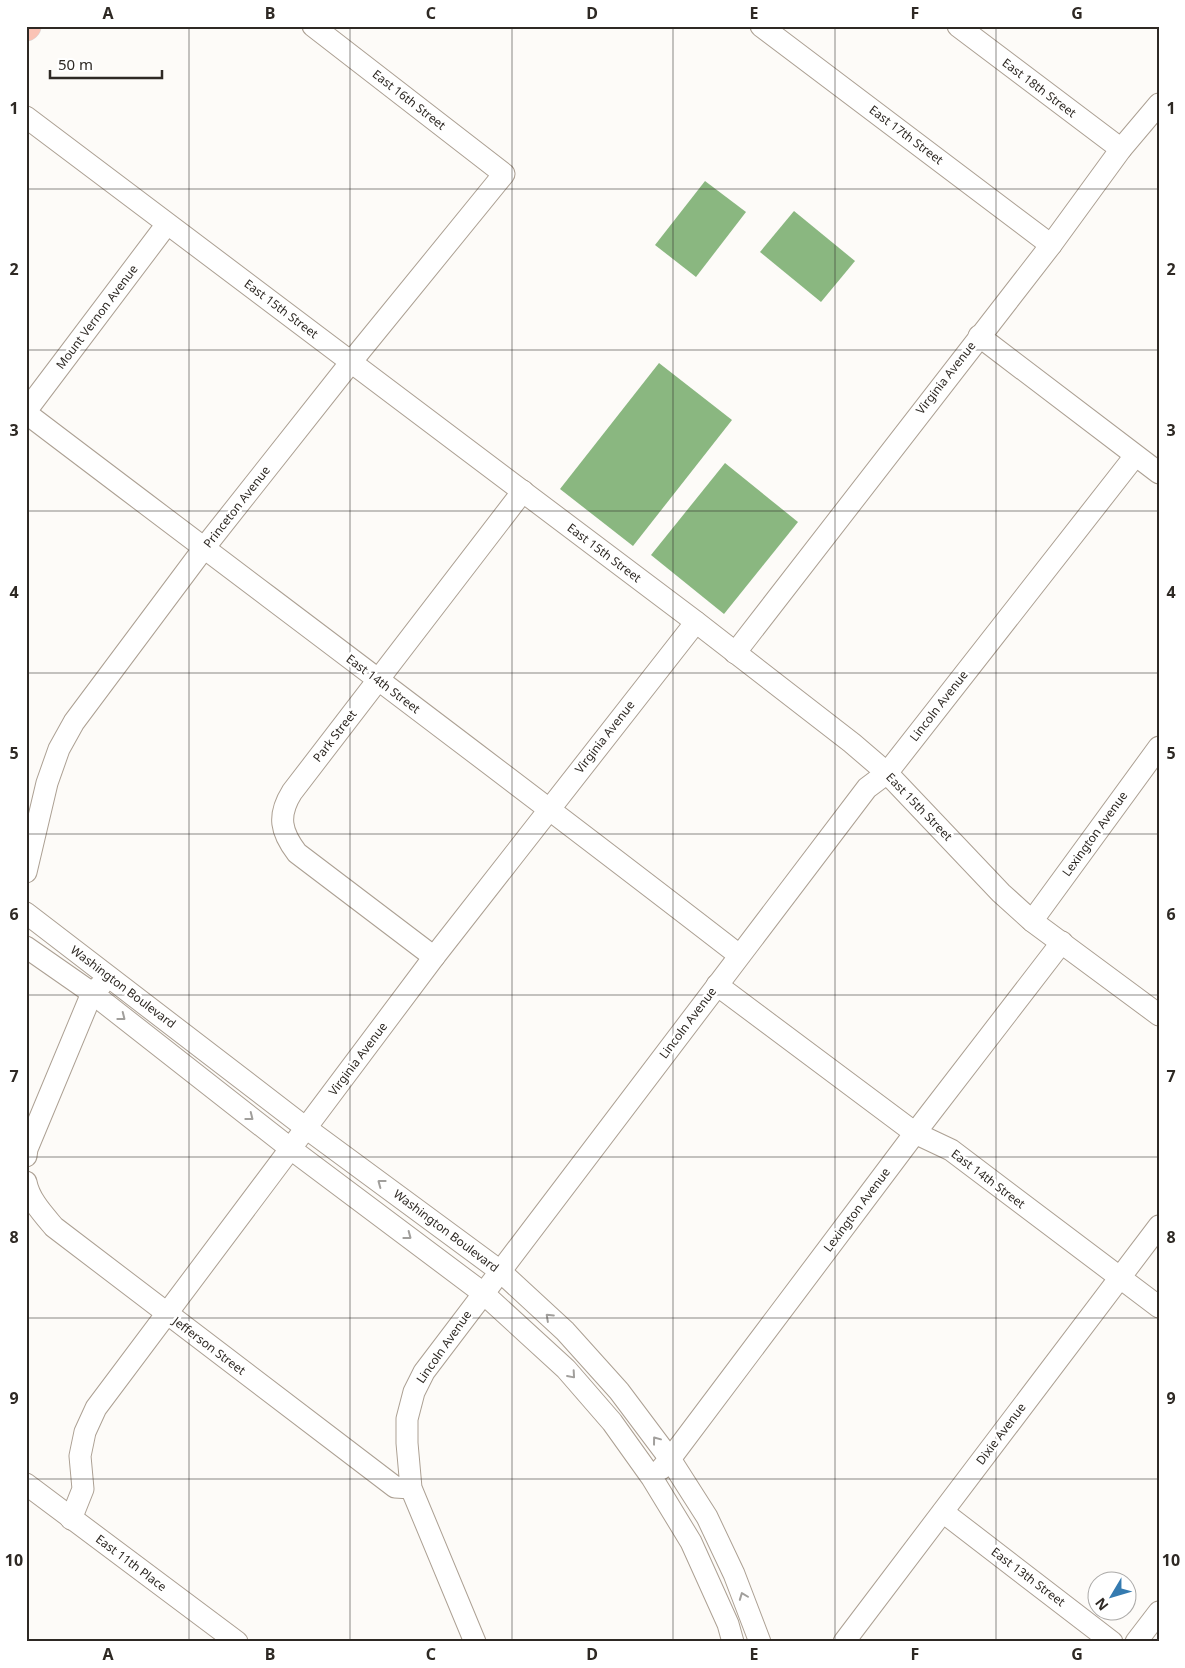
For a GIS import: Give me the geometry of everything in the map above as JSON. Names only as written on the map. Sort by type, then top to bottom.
[{"type":"street","name":"East 16th Street","points":[[313,26],[504,174]]},
{"type":"street","name":"East 17th Street","points":[[761,26],[1050,245]]},
{"type":"street","name":"East 18th Street","points":[[958,26],[1121,149]]},
{"type":"street","name":"Virginia Avenue","points":[[735,653],[1050,245],[1121,149],[1159,104]]},
{"type":"street","name":"East 15th Street","points":[[26,117],[696,622],[852,743],[887,773],[1001,893],[1032,921],[1159,1015]]},
{"type":"street","name":"Princeton Avenue","points":[[26,872],[47,783],[60,749],[74,722],[204,548],[351,362],[504,174]]},
{"type":"street","name":"Mount Vernon Avenue","points":[[26,412],[167,224]]},
{"type":"street","points":[[979,336],[1159,473]]},
{"type":"street","name":"East 14th Street","points":[[26,412],[549,808],[739,955]]},
{"type":"street","name":"Lincoln Avenue","points":[[475,1642],[411,1488],[406,1443],[407,1419],[414,1392],[424,1372],[866,788],[887,773],[1135,456]]},
{"type":"street","name":"Park Street","points":[[434,957],[297,853],[291,844],[283,823],[282,813],[292,792],[523,491]]},
{"type":"street","name":"Virginia Avenue","points":[[71,1519],[82,1489],[80,1456],[85,1432],[96,1408],[434,957],[696,622]]},
{"type":"street","name":"Lexington Avenue","points":[[1032,921],[1159,747]]},
{"type":"street","name":"Washington Boulevard","points":[[26,913],[306,1128],[500,1271],[565,1331],[613,1384],[670,1459],[707,1517],[734,1574],[760,1642]]},
{"type":"street","name":"Lexington Avenue","points":[[652,1478],[670,1459],[915,1133],[1062,942]]},
{"type":"street","name":"Washington Boulevard","points":[[26,948],[92,993],[290,1149],[483,1294],[566,1369],[612,1422],[652,1478],[691,1542],[728,1624],[734,1642]]},
{"type":"street","points":[[26,964],[92,993]]},
{"type":"street","points":[[26,1156],[92,993],[110,977]]},
{"type":"street","name":"East 14th Street","points":[[717,985],[915,1133],[951,1150],[1159,1307]]},
{"type":"street","name":"Jefferson Street","points":[[26,1182],[40,1211],[54,1227],[394,1487],[411,1488]]},
{"type":"street","name":"Dixie Avenue","points":[[844,1642],[1159,1226]]},
{"type":"street","name":"East 11th Place","points":[[26,1484],[236,1642]]},
{"type":"street","name":"East 13th Street","points":[[942,1512],[1112,1642]]},
{"type":"street","points":[[1136,1642],[1159,1612]]},
{"type":"shaded area","points":[[705,181],[746,212],[696,277],[655,245]]},
{"type":"shaded area","points":[[794,211],[855,261],[821,302],[760,252]]},
{"type":"shaded area","points":[[659,363],[732,420],[633,546],[560,489]]},
{"type":"shaded area","points":[[725,463],[798,522],[724,614],[651,555]]}]
